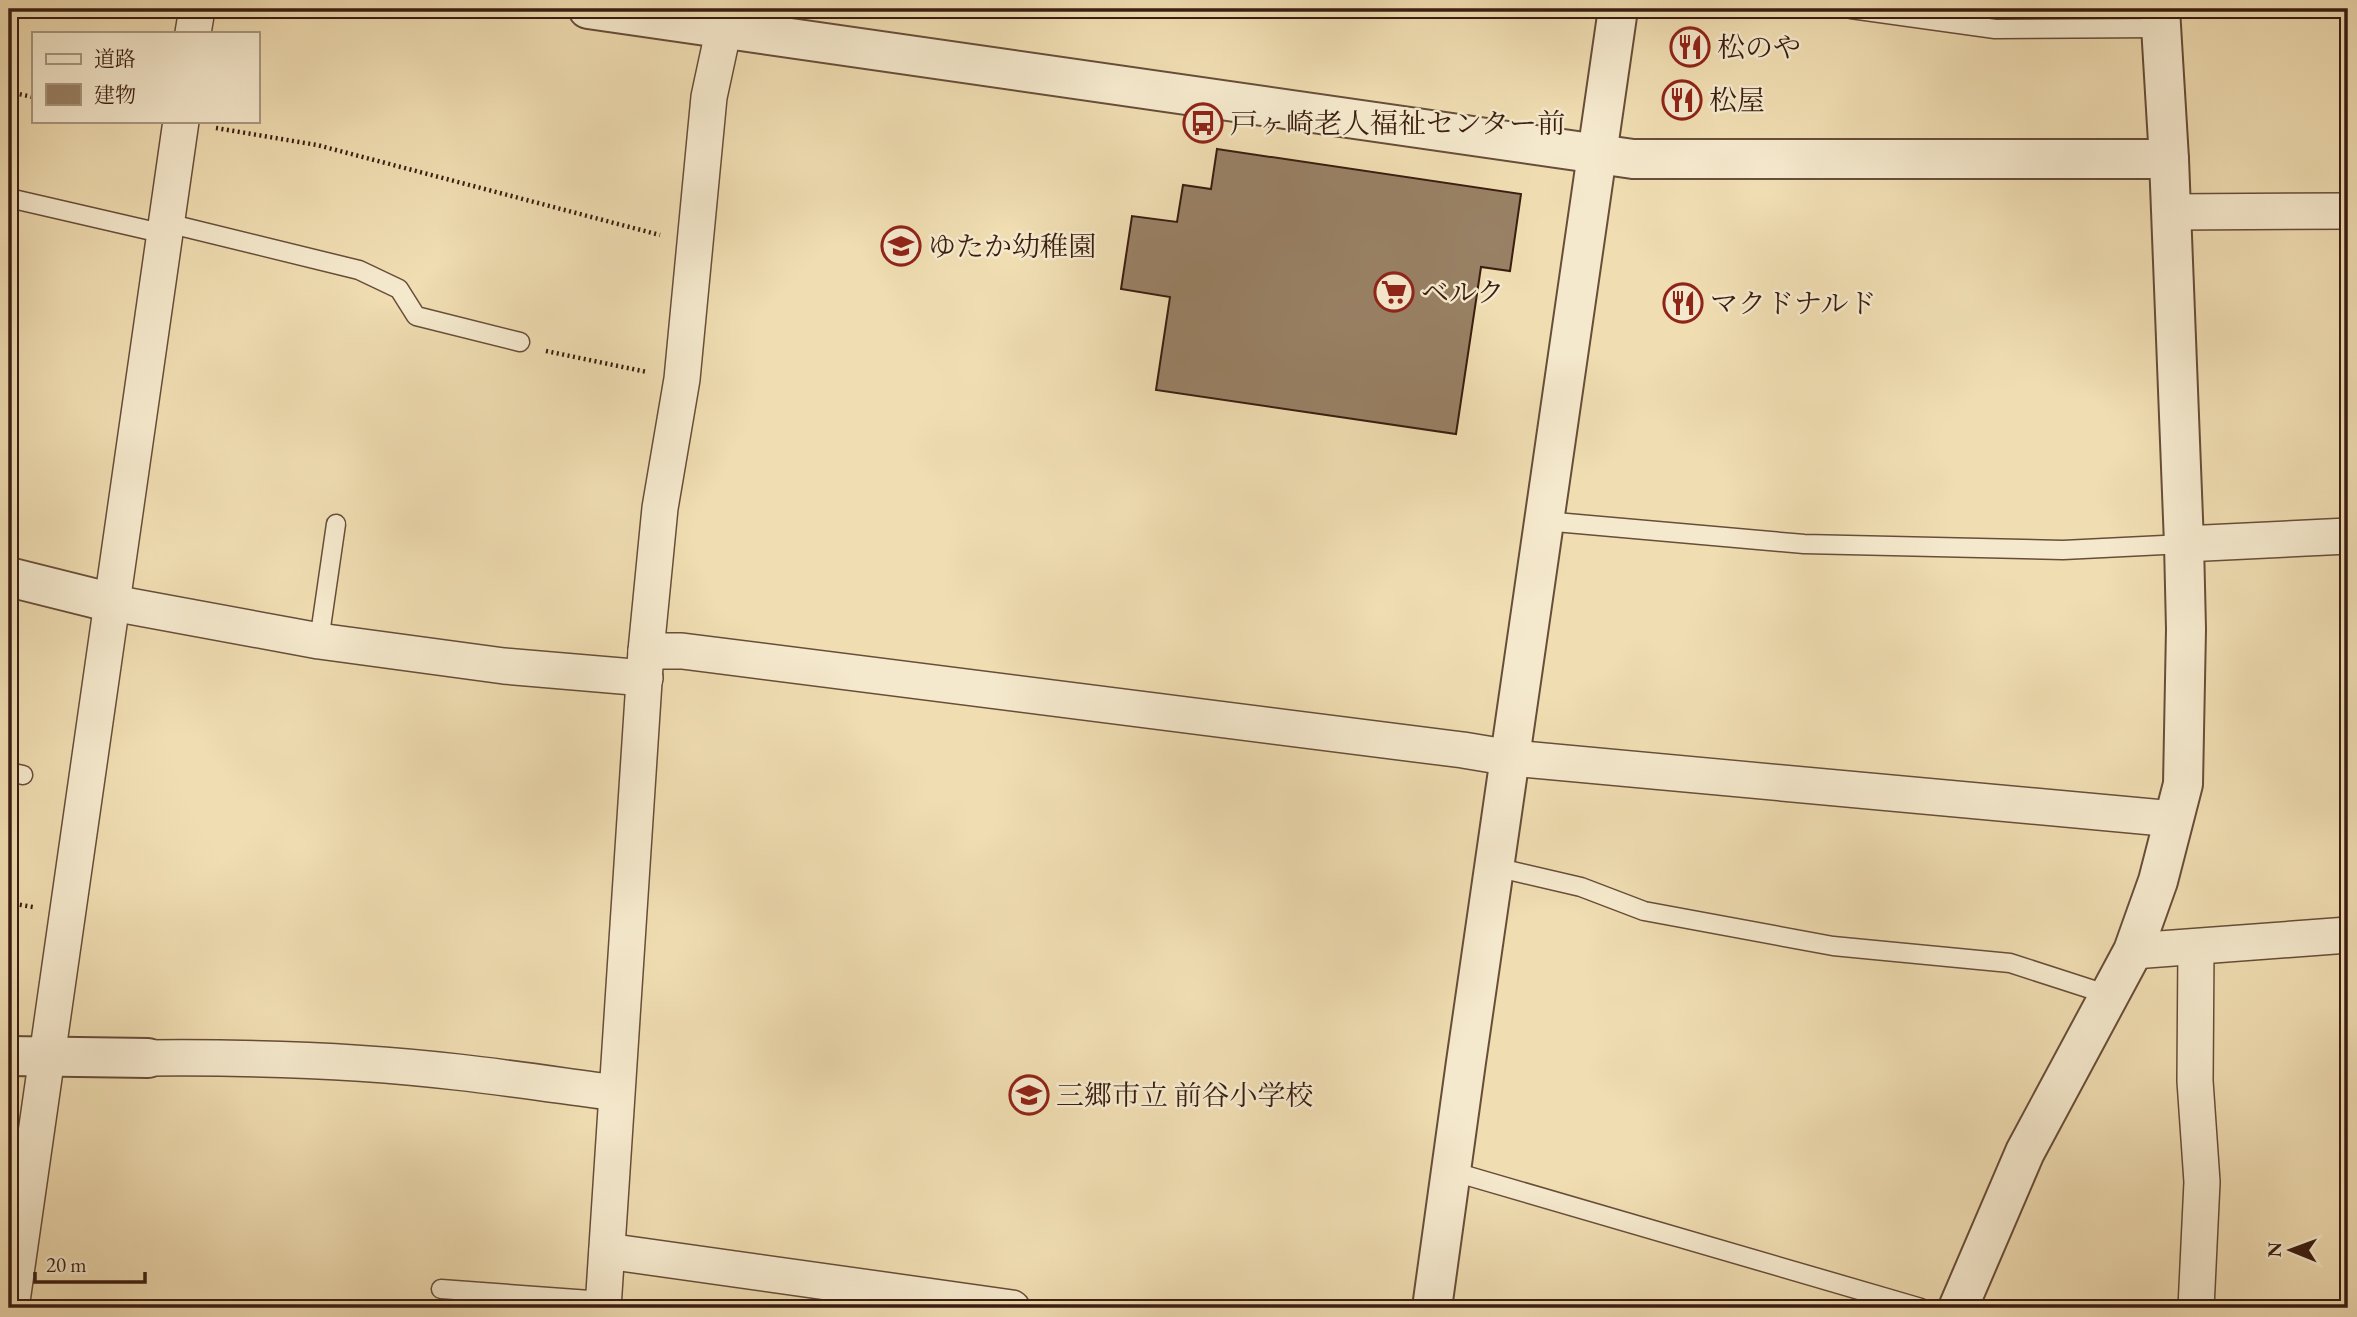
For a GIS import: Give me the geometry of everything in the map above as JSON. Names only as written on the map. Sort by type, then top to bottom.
[{"type":"street","points":[[193,32],[197,9]]},
{"type":"street","points":[[588,9],[726,18],[1633,159],[2169,159]]},
{"type":"street","points":[[1432,1308],[1618,9]]},
{"type":"street","points":[[603,1305],[646,664],[660,508],[682,379],[709,97],[726,18]]},
{"type":"street","points":[[1958,1308],[2025,1152],[2133,950],[2158,881],[2183,784],[2186,629],[2184,544],[2161,19]]},
{"type":"street","points":[[11,1308],[181,122]]},
{"type":"street","points":[[2171,212],[2348,211]]},
{"type":"street","points":[[2184,544],[2348,536]]},
{"type":"street","points":[[9,577],[113,603],[319,641],[504,666],[646,664],[682,651],[1511,758],[2174,819]]},
{"type":"street","points":[[2133,950],[2348,935]]},
{"type":"street","points":[[2196,947],[2195,1081],[2202,1182],[2196,1308]]},
{"type":"street","points":[[9,1056],[212,1058],[337,1063],[456,1072],[616,1093]]},
{"type":"street","points":[[607,1251],[1012,1308]]},
{"type":"lane","points":[[1851,9],[1996,29],[2161,19]]},
{"type":"lane","points":[[9,198],[166,228],[359,270],[399,289],[416,316],[520,341]]},
{"type":"lane","points":[[1544,521],[1804,544],[2063,550],[2184,544]]},
{"type":"lane","points":[[319,641],[336,524]]},
{"type":"lane","points":[[1495,867],[1581,887],[1644,911],[1833,946],[2010,963],[2109,995]]},
{"type":"lane","points":[[1451,1171],[1920,1308]]},
{"type":"lane","points":[[441,1289],[603,1305]]},
{"type":"path","points":[[9,92],[32,97]]},
{"type":"path","points":[[187,122],[317,145],[694,244]]},
{"type":"path","points":[[520,341],[549,352],[682,379]]},
{"type":"building","points":[[1217,149],[1521,194],[1510,271],[1481,267],[1456,434],[1156,390],[1170,297],[1121,289],[1132,216],[1177,222],[1183,185],[1211,189]]},
{"type":"place","name":"松のや","points":[[1690,47]]},
{"type":"place","name":"松屋","points":[[1682,100]]},
{"type":"place","name":"戸ヶ崎老人福祉センター前","points":[[1203,123]]},
{"type":"place","name":"ゆたか幼稚園","points":[[901,246]]},
{"type":"place","name":"ベルク","points":[[1394,292]]},
{"type":"place","name":"マクドナルド","points":[[1683,303]]},
{"type":"place","name":"三郷市立 前谷小学校","points":[[1029,1095]]}]
